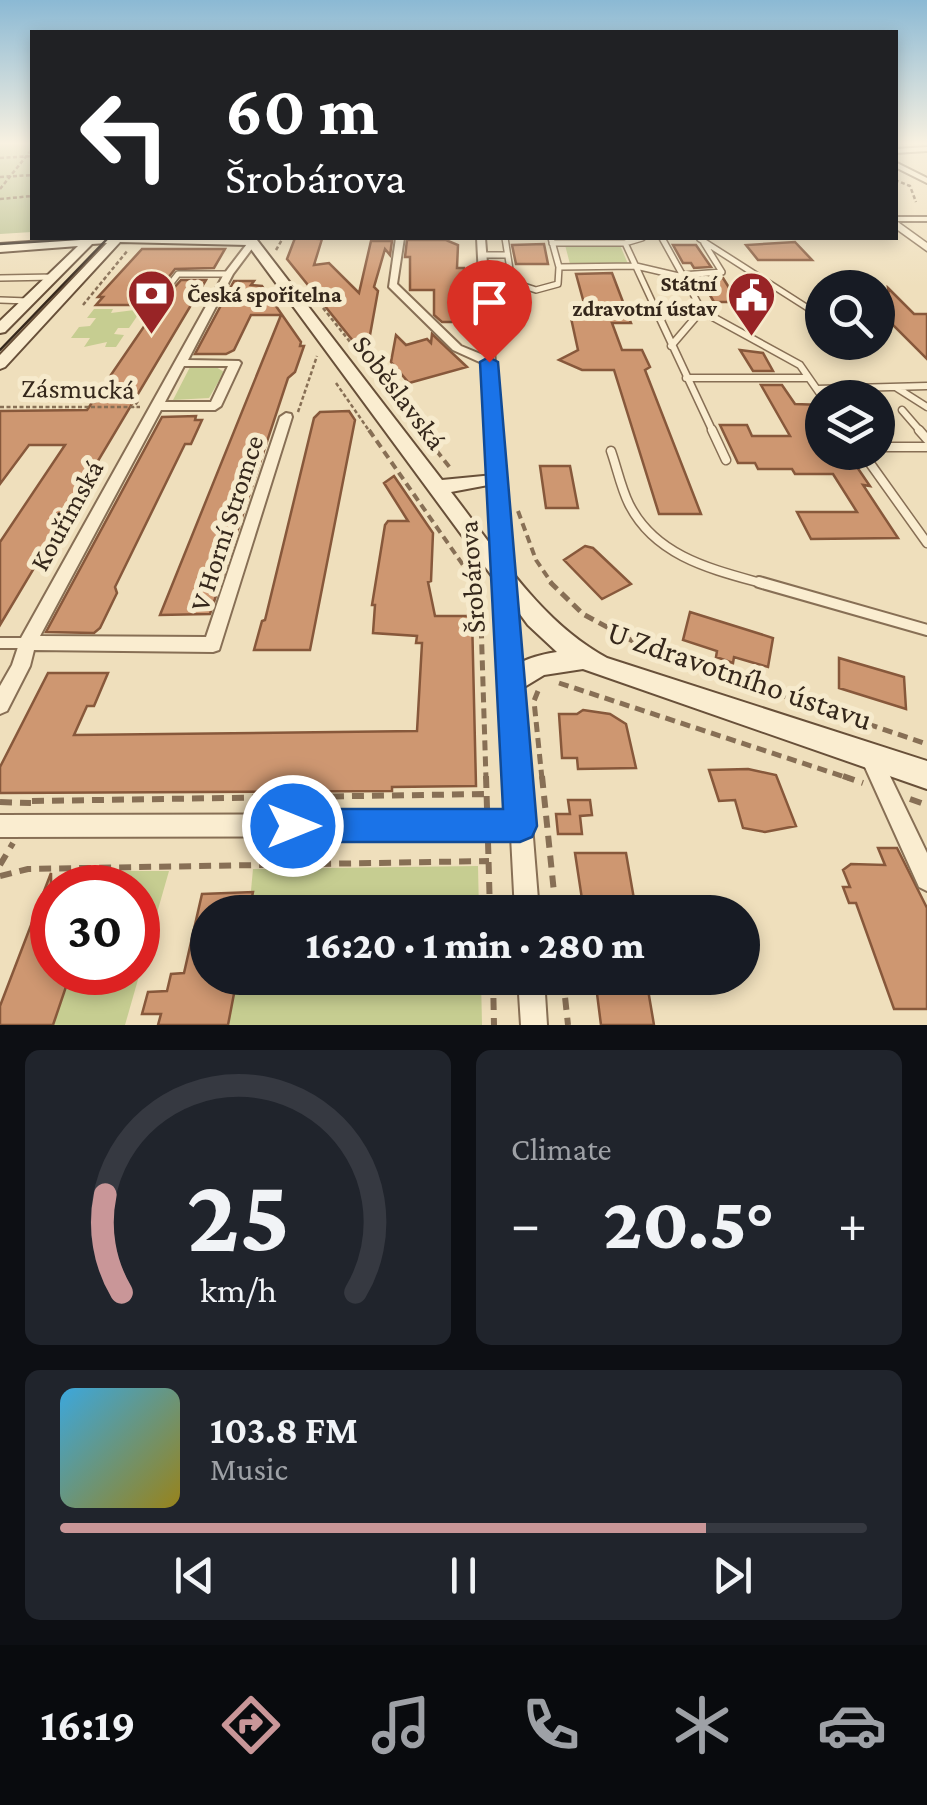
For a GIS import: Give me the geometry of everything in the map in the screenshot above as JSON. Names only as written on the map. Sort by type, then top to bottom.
[{"type":"main road","points":[[0,239],[30,237]]},
{"type":"main road","points":[[0,248],[90,240]]},
{"type":"main road","points":[[0,329],[90,240]]},
{"type":"main road","points":[[0,364],[115,240]]},
{"type":"main road","name":"Soběslavská","points":[[251,240],[445,480],[504,575]]},
{"type":"main road","points":[[445,480],[468,485],[497,478]]},
{"type":"main road","name":"U Zdravotního ústavu","points":[[504,575],[551,634],[583,659],[927,774]]},
{"type":"main road","points":[[511,684],[539,665],[583,659]]},
{"type":"street","points":[[898,221],[927,218]]},
{"type":"street","points":[[898,224],[927,248]]},
{"type":"street","name":"Kouřimská","points":[[0,705],[21,666],[27,643],[251,240]]},
{"type":"street","points":[[400,240],[392,285],[457,348],[489,362]]},
{"type":"street","name":"Šrobárova","points":[[481,240],[525,895]]},
{"type":"street","points":[[155,408],[215,406],[235,363],[180,363]]},
{"type":"street","name":"V Horní Stromce","points":[[27,643],[214,645],[294,414]]},
{"type":"street","points":[[870,756],[927,879]]},
{"type":"street","points":[[0,826],[520,826]]},
{"type":"street","points":[[532,995],[534,1025]]},
{"type":"lane","points":[[506,240],[512,282],[524,288],[556,286],[559,267],[552,240],[634,240]]},
{"type":"lane","points":[[663,240],[701,311],[800,365],[809,378]]},
{"type":"lane","points":[[559,267],[636,266],[682,276],[722,272],[699,240]]},
{"type":"lane","points":[[701,240],[805,306]]},
{"type":"lane","points":[[625,242],[726,460]]},
{"type":"lane","points":[[482,255],[508,254]]},
{"type":"lane","points":[[158,300],[187,262]]},
{"type":"lane","points":[[178,274],[229,274]]},
{"type":"lane","points":[[0,278],[54,277]]},
{"type":"lane","points":[[0,300],[28,300]]},
{"type":"lane","points":[[671,346],[701,311]]},
{"type":"lane","points":[[686,378],[809,378]]},
{"type":"lane","points":[[895,387],[927,386]]},
{"type":"lane","points":[[895,387],[927,407]]},
{"type":"lane","points":[[902,410],[927,443]]},
{"type":"lane","points":[[895,446],[927,443]]},
{"type":"lane","points":[[610,451],[630,504],[647,530],[688,562],[927,630]]},
{"type":"lane","points":[[875,470],[927,544]]},
{"type":"lane","points":[[0,643],[27,643]]},
{"type":"path","points":[[911,190],[916,202]]},
{"type":"path","points":[[0,198],[30,196]]},
{"type":"path","points":[[276,250],[281,240]]},
{"type":"path","points":[[83,305],[134,243]]},
{"type":"path","points":[[324,309],[445,480]]},
{"type":"path","points":[[294,414],[317,356],[480,589],[489,895]]},
{"type":"path","points":[[83,395],[89,402],[138,401],[134,408]]},
{"type":"path","name":"Zásmucká","points":[[0,407],[155,408]]},
{"type":"path","points":[[518,511],[525,545],[544,576],[580,612],[604,628],[650,652],[927,744]]},
{"type":"path","points":[[554,895],[534,701],[539,687],[548,681],[580,687],[927,805]]},
{"type":"path","points":[[32,801],[487,794]]},
{"type":"path","points":[[0,876],[28,869],[488,862]]},
{"type":"path","points":[[493,995],[494,1025]]},
{"type":"path","points":[[565,995],[568,1025]]},
{"type":"green space","points":[[0,190],[30,190],[30,232],[0,234]]},
{"type":"green space","points":[[565,245],[620,245],[628,264],[570,264]]},
{"type":"green space","points":[[94,309],[113,309],[111,313],[142,309],[129,328],[118,328],[114,334],[124,335],[116,347],[105,347],[107,342],[84,347],[90,338],[71,338],[79,327],[90,326],[96,318],[87,318]]},
{"type":"green space","points":[[190,367],[216,367],[224,372],[209,398],[173,400]]},
{"type":"green space","points":[[478,866],[479,895],[251,895],[253,869]]},
{"type":"green space","points":[[160,871],[169,871],[160,902]]},
{"type":"green space","points":[[63,995],[134,995],[125,1025],[53,1025]]},
{"type":"green space","points":[[234,995],[481,995],[482,1025],[228,1025]]},
{"type":"building","points":[[294,240],[322,240],[314,265],[329,263],[359,293],[371,241],[392,241],[390,255],[385,249],[374,287],[378,291],[366,357],[287,259]]},
{"type":"building","points":[[407,240],[446,240],[458,245],[457,268],[464,268],[465,293],[456,294],[456,319],[452,322],[442,322],[434,315],[434,290],[410,290],[410,257],[405,257]]},
{"type":"building","points":[[795,242],[812,260],[758,260],[746,245]]},
{"type":"building","points":[[544,244],[548,264],[516,264],[512,245]]},
{"type":"building","points":[[673,245],[696,245],[711,267],[694,268],[691,263],[683,263]]},
{"type":"building","points":[[142,249],[225,249],[214,268],[175,269],[153,297],[154,305],[96,305],[103,297],[98,297]]},
{"type":"building","points":[[612,273],[631,323],[612,323],[622,350],[642,350],[650,367],[645,370],[701,514],[659,514],[614,370],[582,370],[559,360],[578,350],[571,318],[588,318],[576,274]]},
{"type":"building","points":[[723,278],[738,302],[714,302],[701,280]]},
{"type":"building","points":[[181,280],[206,280],[0,625],[0,542],[65,445],[29,445],[0,484],[0,411],[87,410],[158,306]]},
{"type":"building","points":[[234,281],[254,281],[251,285],[262,286],[301,342],[300,346],[304,346],[295,372],[288,378],[210,614],[160,615],[281,315],[251,315],[234,350],[226,354],[195,354]]},
{"type":"building","points":[[895,295],[914,314],[927,314],[927,359],[895,327]]},
{"type":"building","points":[[432,334],[467,367],[409,383],[391,362],[396,335],[406,345],[427,339],[431,343]]},
{"type":"building","points":[[740,350],[763,353],[773,371],[753,371]]},
{"type":"building","points":[[761,385],[782,385],[795,404],[805,404],[805,470],[859,470],[870,486],[863,485],[898,538],[811,539],[797,512],[857,512],[833,474],[795,474],[792,469],[758,469],[755,463],[738,463],[720,425],[747,425],[752,436],[790,436]]},
{"type":"building","points":[[349,411],[355,420],[310,650],[254,650],[265,620],[314,418],[320,412]]},
{"type":"building","points":[[196,416],[195,420],[202,420],[191,444],[185,444],[115,587],[117,593],[100,628],[94,633],[46,632],[162,417]]},
{"type":"building","points":[[540,466],[570,466],[578,508],[546,508]]},
{"type":"building","points":[[394,476],[433,533],[428,582],[435,616],[472,616],[476,786],[392,787],[392,791],[0,793],[0,767],[48,673],[108,673],[94,706],[87,706],[74,735],[417,731],[422,643],[416,643],[417,636],[373,633],[372,605],[385,525],[388,521],[408,521],[384,483]]},
{"type":"building","points":[[585,546],[593,548],[631,584],[602,599],[564,560]]},
{"type":"building","points":[[690,612],[773,638],[768,667],[734,657],[733,663],[716,657],[717,651],[683,640]]},
{"type":"building","points":[[839,658],[904,677],[906,709],[839,688]]},
{"type":"building","points":[[583,710],[610,714],[626,724],[636,768],[578,769],[577,758],[562,758],[559,714]]},
{"type":"building","points":[[748,769],[776,775],[796,826],[765,832],[743,828],[735,800],[719,801],[709,770]]},
{"type":"building","points":[[568,800],[590,800],[592,815],[580,816],[582,834],[558,834],[556,814],[570,814]]},
{"type":"building","points":[[878,848],[897,848],[927,908],[927,1009],[894,1009],[856,903],[849,903],[843,887],[850,887],[843,870],[851,864],[885,865]]},
{"type":"building","points":[[575,853],[626,853],[633,895],[581,895]]},
{"type":"building","points":[[253,892],[252,895],[202,894]]},
{"type":"building","points":[[30,928],[30,995],[63,995],[53,1025],[0,1025],[0,1006]]},
{"type":"building","points":[[190,947],[190,995],[234,995],[228,1025],[158,1025],[161,1014],[142,1014],[147,995],[167,991],[171,974],[184,973]]},
{"type":"building","points":[[597,995],[649,995],[654,1025],[601,1025]]},
{"type":"tram line","points":[[0,244],[61,240]]},
{"type":"tram line","points":[[0,350],[106,240]]},
{"type":"place","name":"Česká spořitelna","points":[[152,336]]},
{"type":"place","name":"Státní zdravotní ústav","points":[[752,338]]},
{"type":"route","points":[[293,826],[520,826],[489,362]]}]
